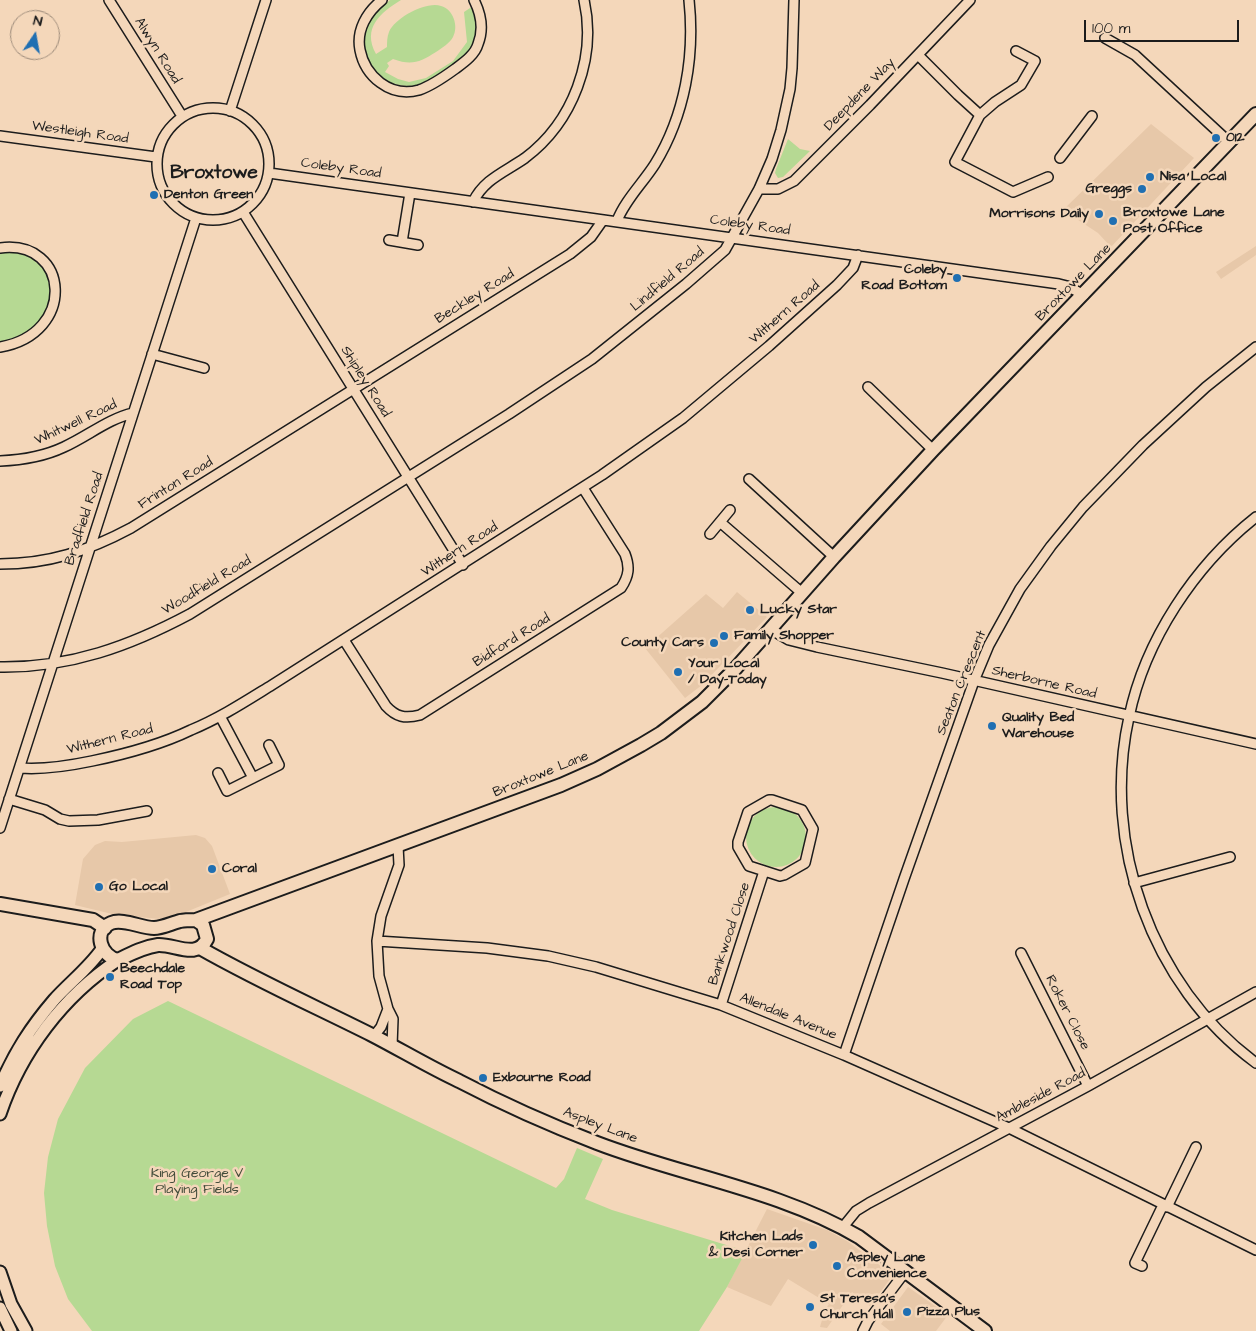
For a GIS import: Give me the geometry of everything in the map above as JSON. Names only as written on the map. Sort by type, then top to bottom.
[{"type":"main road","name":"Broxtowe Lane","points":[[105,928],[117,922],[155,928],[182,920],[196,920],[561,785],[596,769],[661,733],[702,702],[735,669],[834,557],[934,450],[1256,114]]},
{"type":"main road","points":[[0,904],[94,920],[105,928],[101,934],[102,949],[109,958],[118,960],[145,948],[159,945],[193,951],[200,948],[205,943],[207,936],[203,925],[196,920]]},
{"type":"main road","name":"Aspley Lane","points":[[200,948],[228,964],[374,1036],[467,1086],[596,1142],[768,1198],[843,1227],[985,1331]]},
{"type":"street","name":"Alwyn Road","points":[[109,0],[182,116]]},
{"type":"street","points":[[230,111],[266,0]]},
{"type":"street","points":[[382,0],[371,10],[360,30],[359,44],[361,54],[365,66],[378,82],[394,89],[407,91],[418,90],[450,73],[472,54],[478,46],[481,27],[479,11],[475,0]]},
{"type":"street","points":[[473,202],[482,186],[526,157],[544,140],[570,104],[580,80],[587,49],[587,20],[584,0]]},
{"type":"street","points":[[617,222],[623,209],[656,161],[672,132],[677,117],[687,75],[691,43],[689,0]]},
{"type":"street","name":"Lindfield Road","points":[[408,476],[509,414],[592,359],[725,250],[759,189],[772,159],[781,130],[790,89],[794,0]]},
{"type":"street","name":"Deepdene Way","points":[[759,189],[778,189],[794,181],[970,0]]},
{"type":"street","points":[[1105,38],[1135,55],[1229,142]]},
{"type":"street","points":[[1016,51],[1035,62],[1021,84],[980,114],[955,162],[1013,192],[1048,177]]},
{"type":"street","points":[[918,55],[980,114]]},
{"type":"street","points":[[208,108],[230,111],[248,120],[261,134],[267,150],[269,173],[264,190],[255,202],[243,212],[232,218],[219,220],[196,218],[184,213],[170,202],[159,183],[156,171],[156,157],[161,141],[169,128],[182,116],[193,111],[208,108]]},
{"type":"street","points":[[1060,158],[1092,116]]},
{"type":"street","name":"Westleigh Road","points":[[0,136],[156,157]]},
{"type":"street","name":"Coleby Road","points":[[269,173],[1059,284],[1084,295]]},
{"type":"street","points":[[402,242],[410,193]]},
{"type":"street","name":"Shipley Road","points":[[243,212],[463,565]]},
{"type":"street","name":"Bradfield Road","points":[[0,828],[196,218]]},
{"type":"street","name":"Beckley Road","points":[[353,389],[570,254],[591,237],[603,220]]},
{"type":"street","points":[[389,240],[418,245]]},
{"type":"street","points":[[0,248],[20,248],[42,260],[49,268],[56,287],[56,298],[47,321],[16,343],[0,347]]},
{"type":"street","name":"Withern Road","points":[[20,768],[39,769],[57,767],[116,756],[183,734],[220,716],[272,686],[583,488],[683,418],[769,346],[849,274],[855,265],[858,255]]},
{"type":"street","name":"Seaton Crescent","points":[[844,1055],[974,681],[989,645],[1020,589],[1072,520],[1143,445],[1206,387],[1256,347]]},
{"type":"street","points":[[152,354],[204,368]]},
{"type":"street","points":[[868,387],[934,450]]},
{"type":"street","name":"Frinton Road","points":[[0,564],[48,560],[74,554],[131,528],[353,389]]},
{"type":"street","name":"Whitwell Road","points":[[0,461],[32,458],[48,454],[120,416],[133,413]]},
{"type":"street","name":"Woodfield Road","points":[[0,667],[52,665],[104,652],[160,630],[183,618],[408,476]]},
{"type":"street","points":[[749,479],[834,557]]},
{"type":"street","name":"Bidford Road","points":[[344,640],[386,706],[392,713],[410,718],[420,715],[621,588],[626,580],[628,564],[625,554],[583,488]]},
{"type":"street","points":[[710,534],[730,510]]},
{"type":"street","points":[[1256,517],[1230,540],[1200,573],[1175,609],[1151,652],[1129,716],[1123,750],[1122,804],[1127,851],[1134,883],[1143,912],[1159,947],[1181,983],[1208,1019],[1256,1063]]},
{"type":"street","points":[[720,522],[802,593]]},
{"type":"street","name":"Sherborne Road","points":[[770,629],[789,640],[1256,744]]},
{"type":"street","points":[[220,716],[253,778]]},
{"type":"street","points":[[218,773],[227,792],[279,765],[269,745]]},
{"type":"street","points":[[9,800],[45,810],[60,819],[69,821],[98,820],[147,811]]},
{"type":"street","name":"Bankwood Close","points":[[772,800],[802,810],[813,829],[805,863],[784,876],[764,871],[749,866],[738,847],[748,812],[772,800]]},
{"type":"street","points":[[392,1046],[391,1032],[393,1019],[388,1009],[379,976],[377,940],[381,916],[399,865],[398,846]]},
{"type":"street","points":[[1134,883],[1230,857]]},
{"type":"street","name":"Bankwood Close","points":[[721,1005],[764,871]]},
{"type":"street","name":"Allendale Avenue","points":[[377,940],[487,948],[548,956],[596,967],[721,1005],[844,1055],[1009,1128],[1256,1250]]},
{"type":"street","points":[[0,1086],[22,1040],[55,999],[79,976],[102,949]]},
{"type":"street","name":"Roker Close","points":[[1021,953],[1088,1086]]},
{"type":"street","points":[[0,1114],[7,1093],[29,1052],[43,1031],[60,1010],[99,973],[118,960]]},
{"type":"street","name":"Ambleside Road","points":[[843,1227],[856,1211],[869,1202],[1088,1086],[1256,992]]},
{"type":"street","points":[[374,1036],[381,1027],[388,1009]]},
{"type":"street","points":[[1142,1266],[1135,1263],[1196,1147]]},
{"type":"street","points":[[0,1272],[11,1304],[26,1331]]},
{"type":"street","points":[[863,1331],[868,1321],[904,1272]]},
{"type":"street","points":[[0,1308],[11,1331]]},
{"type":"shaded area","points":[[1151,124],[1194,158],[1111,247],[1098,233],[1063,210]]},
{"type":"shaded area","points":[[1256,246],[1256,255],[1221,279],[1216,272]]},
{"type":"shaded area","points":[[737,592],[767,617],[702,685],[685,698],[645,648],[706,594],[723,608]]},
{"type":"shaded area","points":[[196,835],[205,838],[212,846],[230,894],[181,914],[159,919],[112,914],[75,905],[83,859],[95,845],[105,841],[122,842]]},
{"type":"shaded area","points":[[767,1209],[827,1230],[847,1241],[893,1275],[870,1306],[852,1292],[827,1328],[820,1327],[822,1320],[829,1310],[826,1308],[829,1304],[788,1279],[771,1306],[727,1287]]},
{"type":"shaded area","points":[[908,1287],[948,1315],[936,1331],[890,1331],[881,1324]]},
{"type":"green space","points":[[390,0],[401,0],[386,10],[375,22],[371,36],[376,54],[387,47],[389,32],[398,21],[404,16],[427,6],[441,6],[449,11],[454,18],[455,33],[446,45],[416,62],[393,59],[387,63],[389,66],[385,72],[409,82],[426,78],[453,61],[467,42],[464,12],[473,6],[477,32],[472,46],[453,65],[422,84],[404,86],[382,78],[367,60],[364,49],[364,37],[371,17]]},
{"type":"green space","points":[[788,139],[800,149],[810,151],[783,177],[778,178],[775,173],[776,169]]},
{"type":"green space","points":[[0,252],[20,252],[30,257],[44,270],[51,288],[50,299],[43,317],[29,331],[0,342]]},
{"type":"green space","points":[[776,807],[793,812],[801,820],[806,837],[801,854],[793,862],[776,867],[759,862],[751,854],[746,837],[751,820],[759,812]]},
{"type":"green space","name":"King George V Playing Fields","points":[[168,1001],[556,1188],[564,1179],[577,1148],[603,1159],[585,1199],[612,1210],[746,1251],[727,1287],[699,1331],[92,1331],[68,1299],[55,1266],[47,1226],[44,1193],[48,1157],[58,1119],[85,1068],[133,1019]]},
{"type":"place","name":"012","points":[[1216,138]]},
{"type":"place","name":"Nisa Local","points":[[1150,177]]},
{"type":"place","name":"Greggs","points":[[1142,189]]},
{"type":"place","name":"Denton Green","points":[[154,195]]},
{"type":"place","name":"Morrisons Daily","points":[[1099,214]]},
{"type":"place","name":"Broxtowe Lane Post Office","points":[[1113,221]]},
{"type":"place","name":"Coleby Road Bottom","points":[[957,278]]},
{"type":"place","name":"Lucky Star","points":[[750,610]]},
{"type":"place","name":"Family Shopper","points":[[724,636]]},
{"type":"place","name":"County Cars","points":[[714,643]]},
{"type":"place","name":"Your Local / Day-Today","points":[[678,672]]},
{"type":"place","name":"Quality Bed Warehouse","points":[[992,726]]},
{"type":"place","name":"Coral","points":[[212,869]]},
{"type":"place","name":"Go Local","points":[[99,887]]},
{"type":"place","name":"Beechdale Road Top","points":[[110,977]]},
{"type":"place","name":"Exbourne Road","points":[[483,1078]]},
{"type":"place","name":"Kitchen Lads & Desi Corner","points":[[813,1245]]},
{"type":"place","name":"Aspley Lane Convenience","points":[[837,1266]]},
{"type":"place","name":"St Teresa's Church Hall","points":[[810,1307]]},
{"type":"place","name":"Pizza Plus","points":[[907,1312]]},
{"type":"district","name":"Broxtowe","points":[[214,174]]}]
